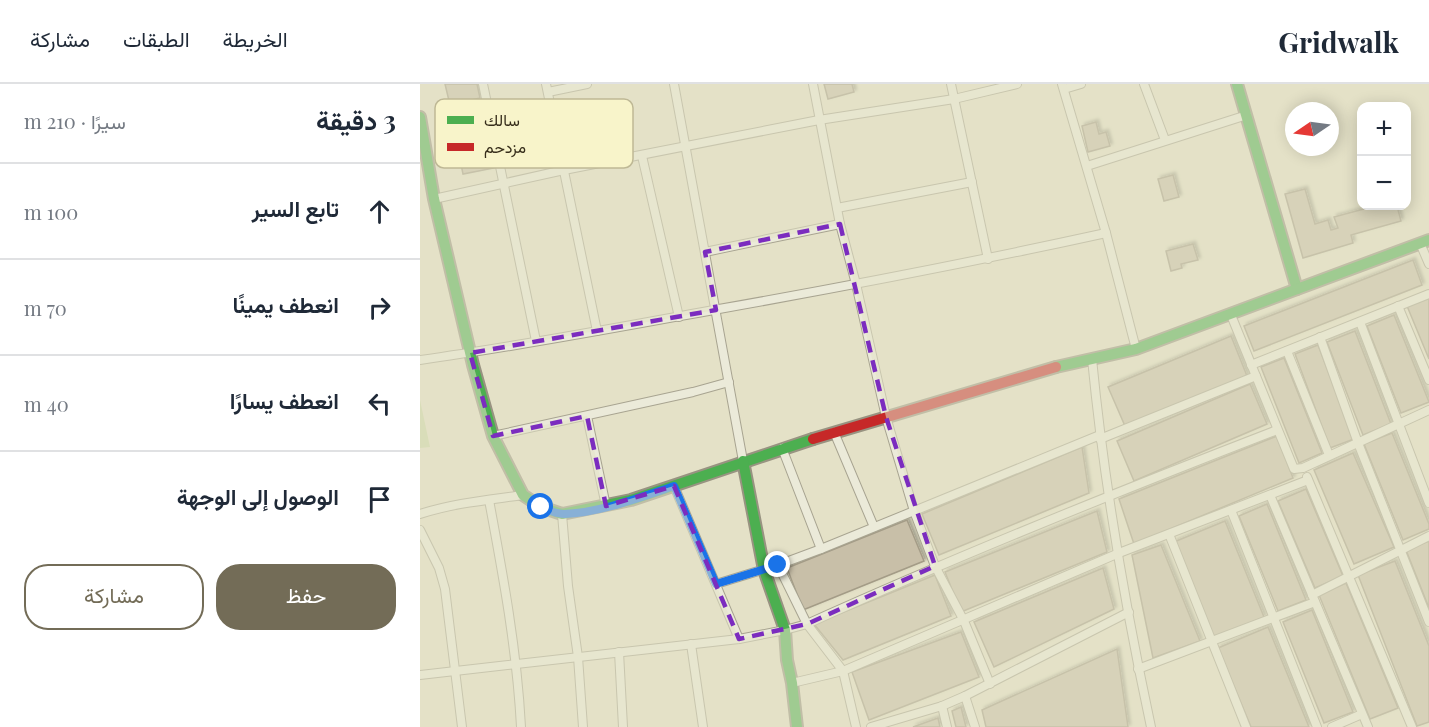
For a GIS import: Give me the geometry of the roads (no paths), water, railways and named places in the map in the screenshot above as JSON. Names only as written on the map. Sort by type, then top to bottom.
[{"type":"street","points":[[483,84],[486,99]]},
{"type":"street","points":[[547,88],[586,84]]},
{"type":"street","points":[[674,84],[764,570],[785,630],[797,727]]},
{"type":"street","points":[[813,84],[840,224],[886,417],[914,511],[935,566],[964,621],[990,684]]},
{"type":"street","points":[[951,84],[988,259]]},
{"type":"street","points":[[633,158],[819,120],[954,99],[1017,84]]},
{"type":"street","points":[[1081,84],[1063,87],[1107,233],[1136,349]]},
{"type":"street","points":[[1144,84],[1165,140]]},
{"type":"street","points":[[1237,84],[1297,290]]},
{"type":"street","points":[[1087,166],[1247,115]]},
{"type":"street","points":[[420,117],[423,151],[470,353],[493,436],[523,495],[541,507],[562,514],[606,506],[674,486],[834,432],[1068,364],[1136,349],[1425,242],[1429,264]]},
{"type":"street","points":[[642,156],[679,317]]},
{"type":"street","points":[[500,168],[536,341]]},
{"type":"street","points":[[434,199],[575,168]]},
{"type":"street","points":[[564,170],[597,331]]},
{"type":"street","points":[[837,208],[972,182]]},
{"type":"street","points":[[705,252],[840,224]]},
{"type":"street","points":[[420,360],[679,317],[988,259],[1107,233]]},
{"type":"street","points":[[1251,365],[1429,294]]},
{"type":"street","points":[[1398,306],[1429,380]]},
{"type":"street","points":[[1231,315],[1292,467],[1297,470],[1429,410]]},
{"type":"street","points":[[1360,322],[1429,502]]},
{"type":"street","points":[[1320,337],[1358,442],[1429,622]]},
{"type":"street","points":[[1287,351],[1329,455]]},
{"type":"street","points":[[1092,359],[1109,495],[1138,669],[1151,727]]},
{"type":"street","points":[[716,584],[764,570],[821,549],[1256,376]]},
{"type":"street","points":[[493,436],[729,382]]},
{"type":"street","points":[[587,416],[606,506]]},
{"type":"street","points":[[420,675],[739,639],[807,624],[935,566],[1277,429]]},
{"type":"street","points":[[834,432],[874,527]]},
{"type":"street","points":[[782,448],[821,549]]},
{"type":"street","points":[[1303,468],[1412,727]]},
{"type":"street","points":[[792,683],[843,671],[1119,553],[1308,480]]},
{"type":"street","points":[[674,486],[739,639]]},
{"type":"street","points":[[420,514],[441,507],[523,495]]},
{"type":"street","points":[[1270,495],[1368,727]]},
{"type":"street","points":[[489,500],[504,577],[510,630],[517,664],[521,727]]},
{"type":"street","points":[[1231,510],[1317,727]]},
{"type":"street","points":[[562,514],[568,586],[578,657],[583,727]]},
{"type":"street","points":[[420,530],[439,568],[445,589],[462,727]]},
{"type":"street","points":[[1169,534],[1246,727]]},
{"type":"street","points":[[1138,669],[1274,619],[1349,576],[1429,536]]},
{"type":"street","points":[[778,565],[807,624],[843,671],[856,727]]},
{"type":"street","points":[[871,727],[888,725],[965,696],[1129,612]]},
{"type":"street","points":[[691,644],[703,727]]},
{"type":"street","points":[[619,652],[623,727]]},
{"type":"street","points":[[965,696],[975,727]]},
{"type":"street","points":[[942,706],[947,727]]},
{"type":"street","points":[[1332,727],[1362,714]]}]
